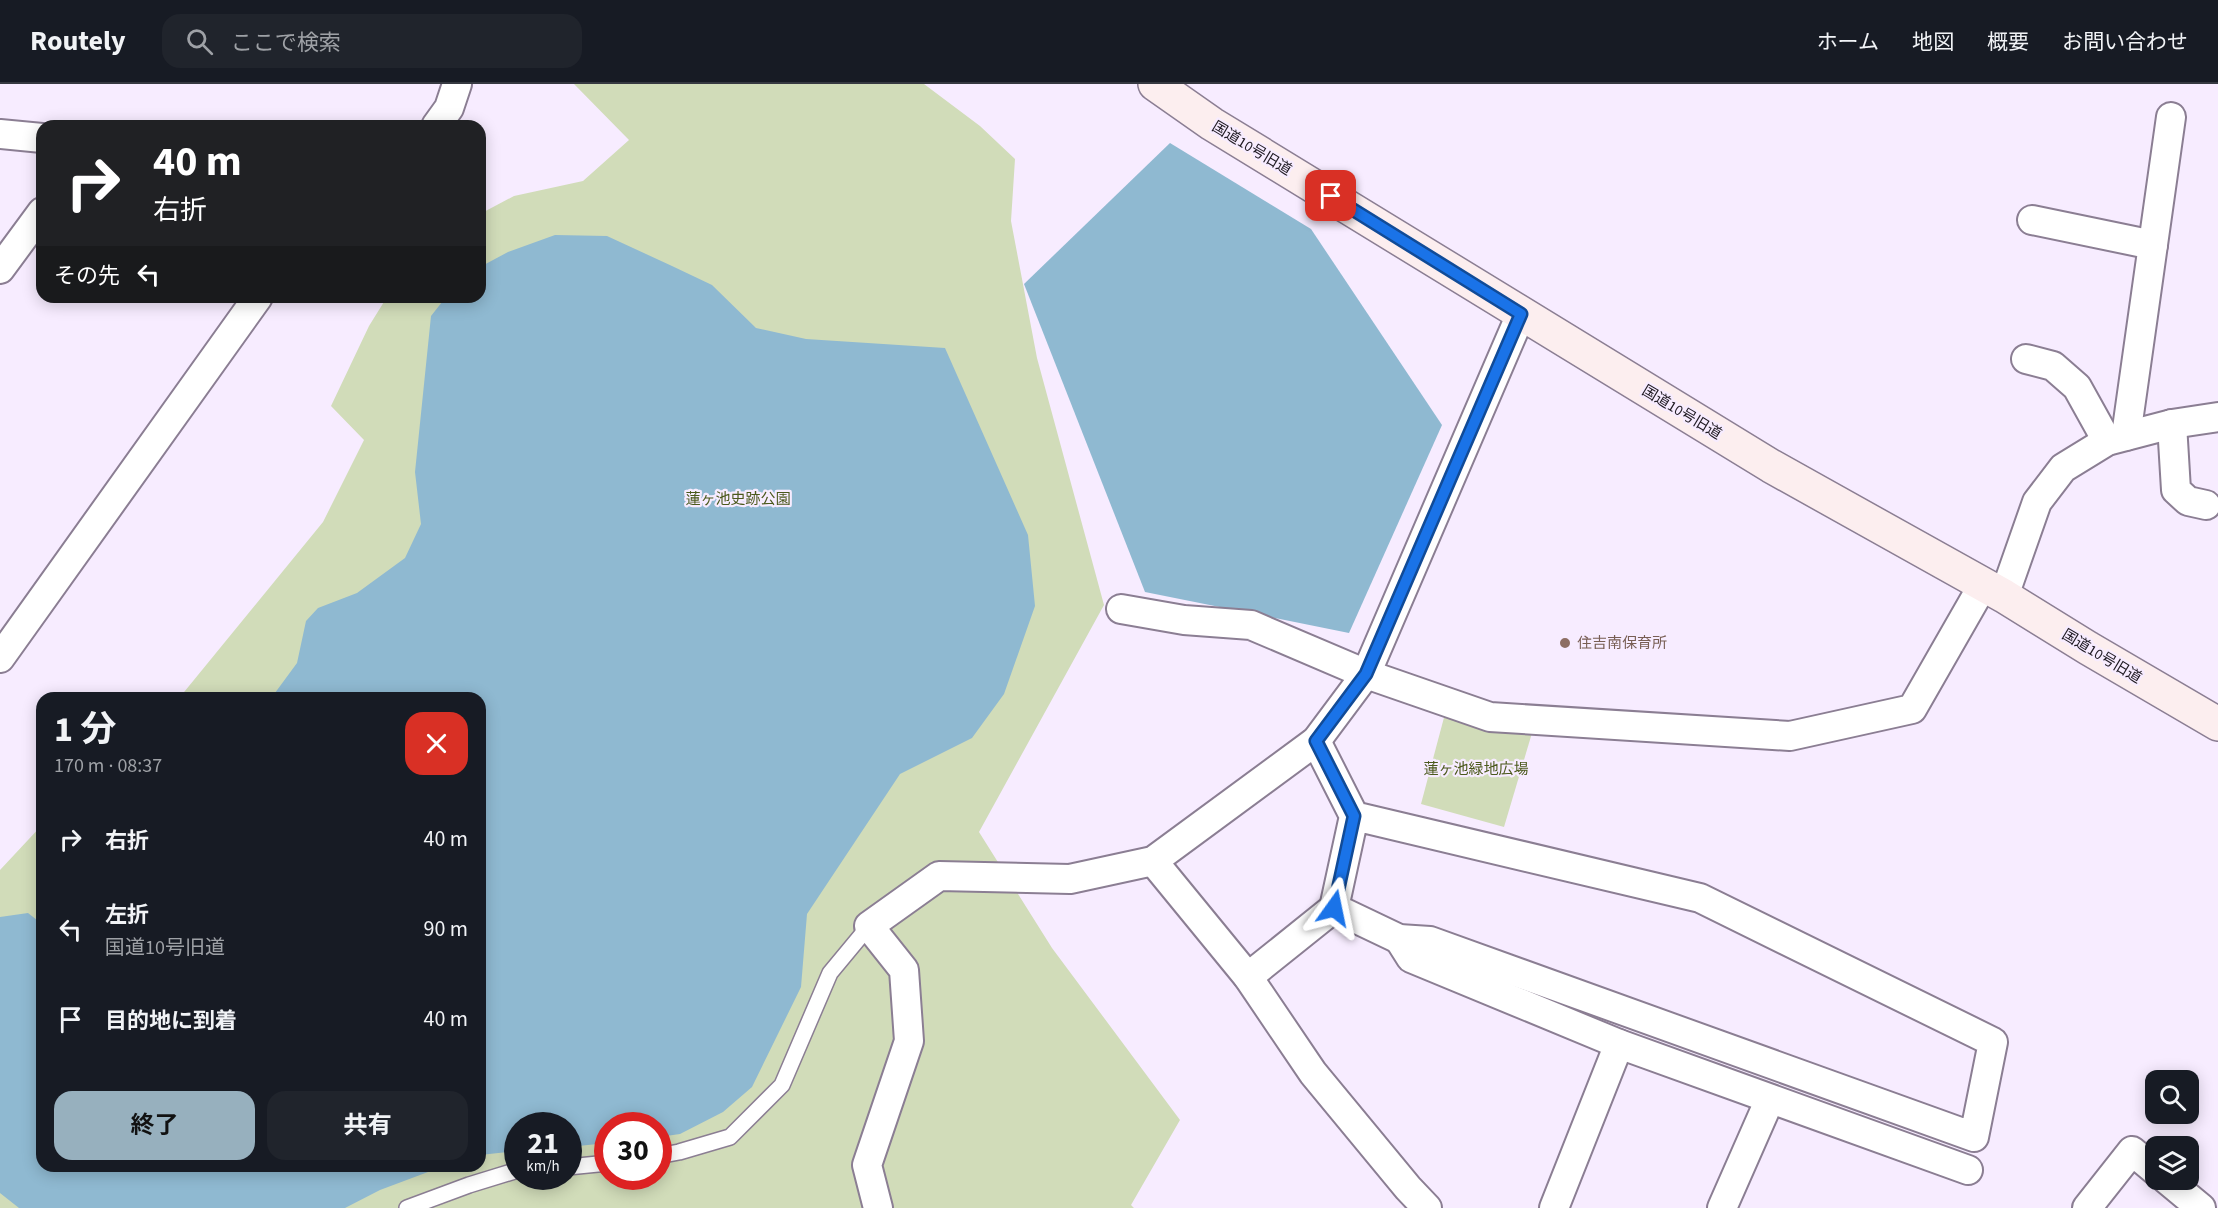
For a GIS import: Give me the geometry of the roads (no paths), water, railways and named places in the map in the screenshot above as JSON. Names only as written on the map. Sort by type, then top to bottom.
[{"type":"street","points":[[440,120],[449,108],[457,84]]},
{"type":"street","name":"国道10号旧道","points":[[1155,84],[1212,123],[1771,466],[1994,591],[2218,724]]},
{"type":"street","points":[[2116,439],[2153,245],[2171,117]]},
{"type":"street","points":[[0,134],[36,137]]},
{"type":"street","points":[[0,269],[36,220]]},
{"type":"street","points":[[2032,220],[2153,245]]},
{"type":"street","points":[[0,658],[254,303]]},
{"type":"street","points":[[878,1208],[867,1165],[909,1041],[904,970],[869,926],[939,876],[1070,879],[1153,861],[1316,741],[1366,674],[1521,314]]},
{"type":"street","points":[[2026,359],[2053,366],[2077,387],[2116,439]]},
{"type":"street","points":[[1121,609],[1184,620],[1251,625],[1366,674],[1491,717],[1790,736],[1912,710],[1994,591],[2037,502],[2064,468],[2116,439],[2172,424],[2218,417]]},
{"type":"street","points":[[2172,424],[2176,490],[2188,501],[2206,505]]},
{"type":"street","points":[[1248,977],[1334,908],[1354,816],[1316,741]]},
{"type":"street","points":[[1334,908],[1399,939],[1430,941],[1974,1137],[1993,1042],[1700,898],[1354,816]]},
{"type":"street","points":[[1153,861],[1248,977],[1312,1073],[1427,1208]]},
{"type":"street","points":[[1399,939],[1411,958],[1619,1044],[1968,1170]]},
{"type":"street","points":[[1554,1208],[1619,1044]]},
{"type":"street","points":[[1722,1208],[1770,1099]]},
{"type":"street","points":[[2087,1208],[2132,1151],[2145,1162]]},
{"type":"street","points":[[2179,1190],[2201,1208]]},
{"type":"lane","points":[[672,1153],[730,1137],[782,1085],[830,973],[869,926]]},
{"type":"lane","points":[[407,1208],[504,1174]]},
{"type":"water","points":[[1170,143],[1311,229],[1442,425],[1349,633],[1145,592],[1024,284]]},
{"type":"water","points":[[555,235],[607,236],[712,285],[756,328],[806,339],[945,348],[1028,535],[1035,606],[1004,694],[972,738],[900,774],[807,914],[801,987],[752,1087],[723,1112],[680,1134],[672,1135],[672,1112],[594,1112],[594,1144],[582,1146],[582,1112],[504,1112],[504,1152],[486,1154],[486,692],[276,692],[297,663],[306,621],[318,608],[357,593],[405,558],[421,524],[415,472],[431,316],[441,303],[486,303],[486,264],[508,252]]},
{"type":"water","points":[[28,913],[36,919],[36,1172],[428,1172],[380,1190],[345,1208],[19,1208],[0,1193],[0,917]]},
{"type":"place","name":"住吉南保育所","points":[[1565,643]]},
{"type":"park label","name":"蓮ヶ池史跡公園","points":[[738,499]]},
{"type":"park label","name":"蓮ヶ池緑地広場","points":[[1476,769]]}]
